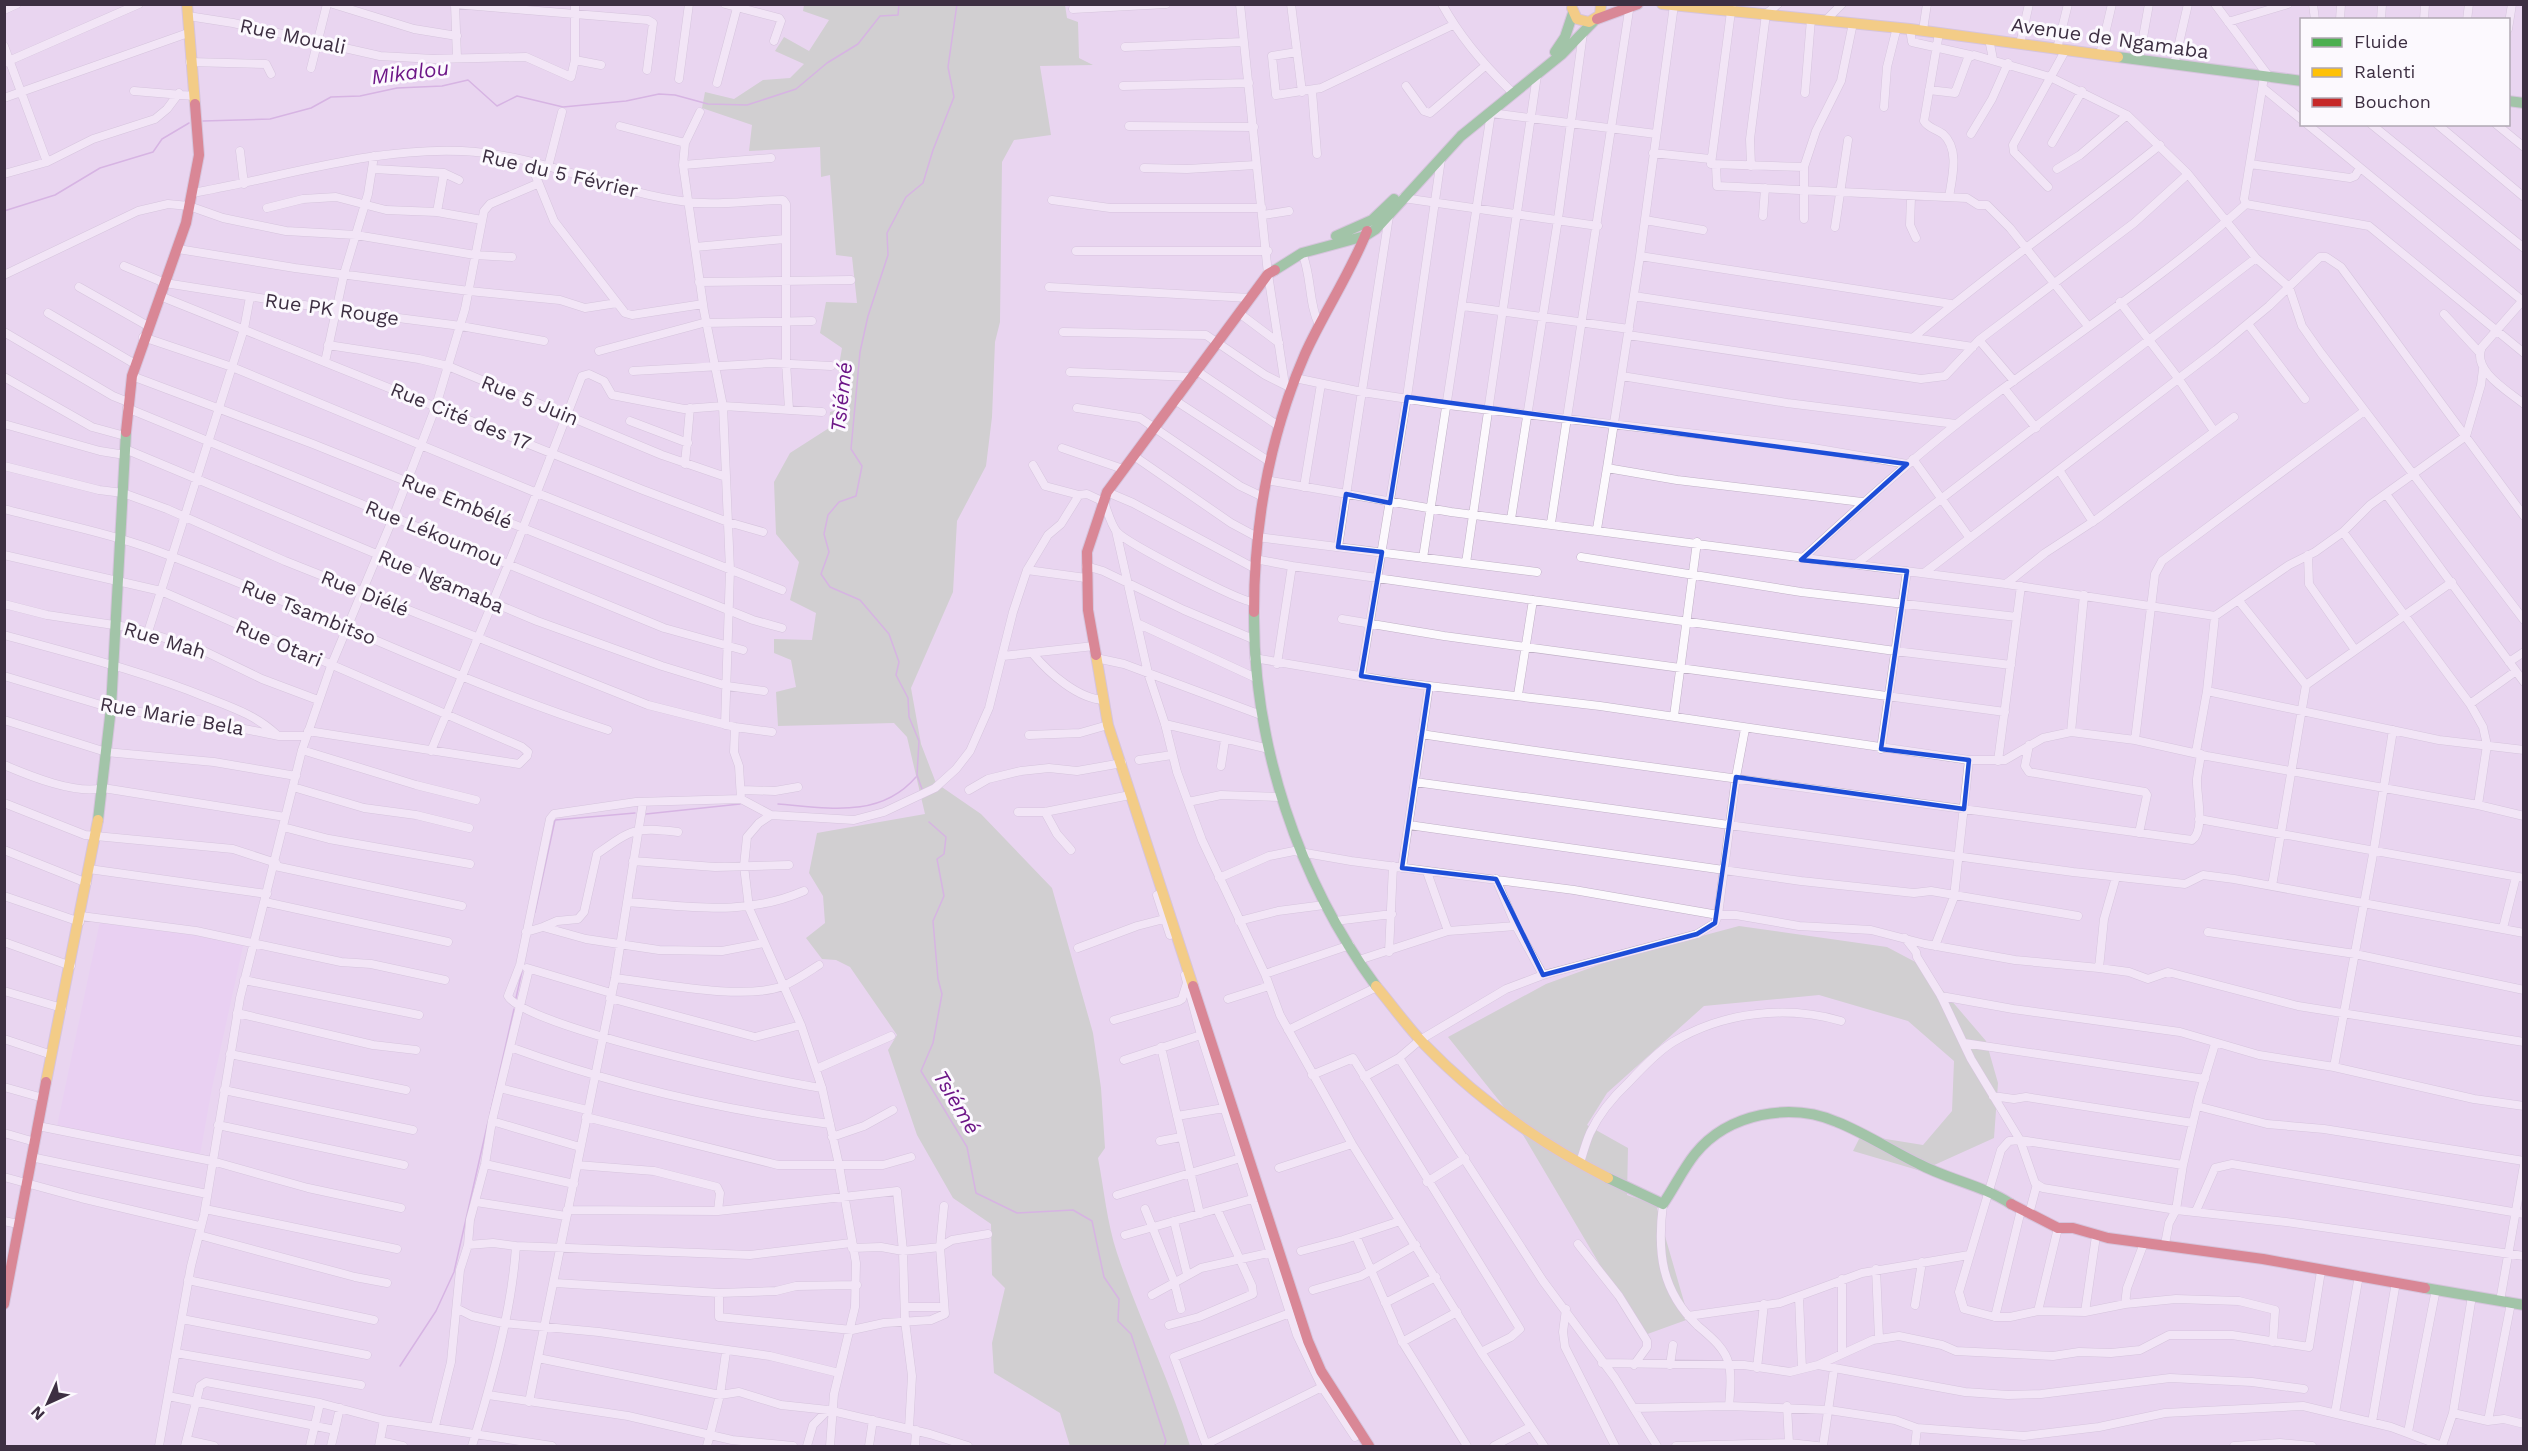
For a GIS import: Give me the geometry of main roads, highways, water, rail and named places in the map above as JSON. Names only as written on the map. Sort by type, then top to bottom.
[{"type":"main road","points":[[1369,1446],[1321,1371],[1298,1314],[1275,1251],[1205,1034],[1179,944],[1119,764],[1108,725],[1094,646],[1086,578],[1091,534],[1105,497],[1123,469],[1157,427],[1268,274],[1302,253],[1389,216],[1402,198],[1442,156],[1537,75],[1596,20],[1601,4]]},
{"type":"main road","name":"Avenue de Ngamaba","points":[[1662,4],[1732,8],[1766,14],[1910,28],[2174,65],[2265,81],[2300,81]]},
{"type":"main road","points":[[1571,8],[1582,22],[1596,20],[1632,5]]},
{"type":"main road","points":[[1354,260],[1373,223],[1451,140],[1557,51],[1565,37],[1571,8]]},
{"type":"main road","points":[[4,1304],[8,1267],[71,966],[103,788],[111,708],[127,405],[135,364],[178,249],[199,155],[187,10]]},
{"type":"main road","points":[[1373,223],[1318,325],[1291,384],[1270,462],[1257,537],[1253,602],[1254,658],[1261,715],[1269,749],[1281,797],[1301,853],[1324,905],[1377,987],[1420,1040],[1503,1114],[1551,1148],[1662,1204],[1696,1153],[1717,1133],[1739,1121],[1782,1112],[1806,1113],[1836,1121],[1922,1166],[1991,1191],[2025,1212],[2058,1228],[2073,1228],[2096,1236],[2165,1244],[2321,1271],[2359,1275],[2523,1305]]},
{"type":"main road","points":[[1302,253],[1365,236]]},
{"type":"waterway","name":"Mikalou","points":[[203,121],[270,119],[311,108],[331,97],[360,96],[397,88],[442,86],[468,80],[497,106],[517,96],[563,107],[626,101],[659,94],[675,95],[708,104],[747,105],[796,89],[827,63],[858,44],[880,16],[898,15],[899,4]]},
{"type":"waterway","name":"Tsiémé","points":[[922,789],[917,775],[919,741],[909,717],[908,698],[896,675],[899,662],[889,634],[860,600],[830,587],[821,574],[829,552],[824,534],[828,515],[839,502],[856,496],[862,466],[851,449],[860,352],[868,316],[888,255],[887,233],[906,197],[923,183],[954,97],[948,67],[957,4]]},
{"type":"waterway","name":"Mikalou","points":[[4,211],[55,195],[100,168],[153,152],[162,139],[189,123]]},
{"type":"waterway","points":[[778,804],[834,808],[869,805],[886,800],[916,777]]},
{"type":"waterway","points":[[646,814],[740,804]]},
{"type":"waterway","points":[[535,912],[555,820],[635,813]]},
{"type":"waterway","name":"Tsiémé","points":[[929,822],[946,837],[944,854],[937,859],[944,896],[933,921],[938,979],[942,994],[933,1043],[921,1071],[967,1147],[976,1193],[1017,1213],[1073,1210],[1092,1221],[1104,1277],[1119,1299],[1118,1321],[1131,1334],[1166,1441],[1164,1446]]},
{"type":"waterway","points":[[516,998],[522,971]]},
{"type":"waterway","points":[[490,1114],[514,1009]]},
{"type":"waterway","points":[[400,1366],[436,1311],[454,1272],[488,1122]]}]
